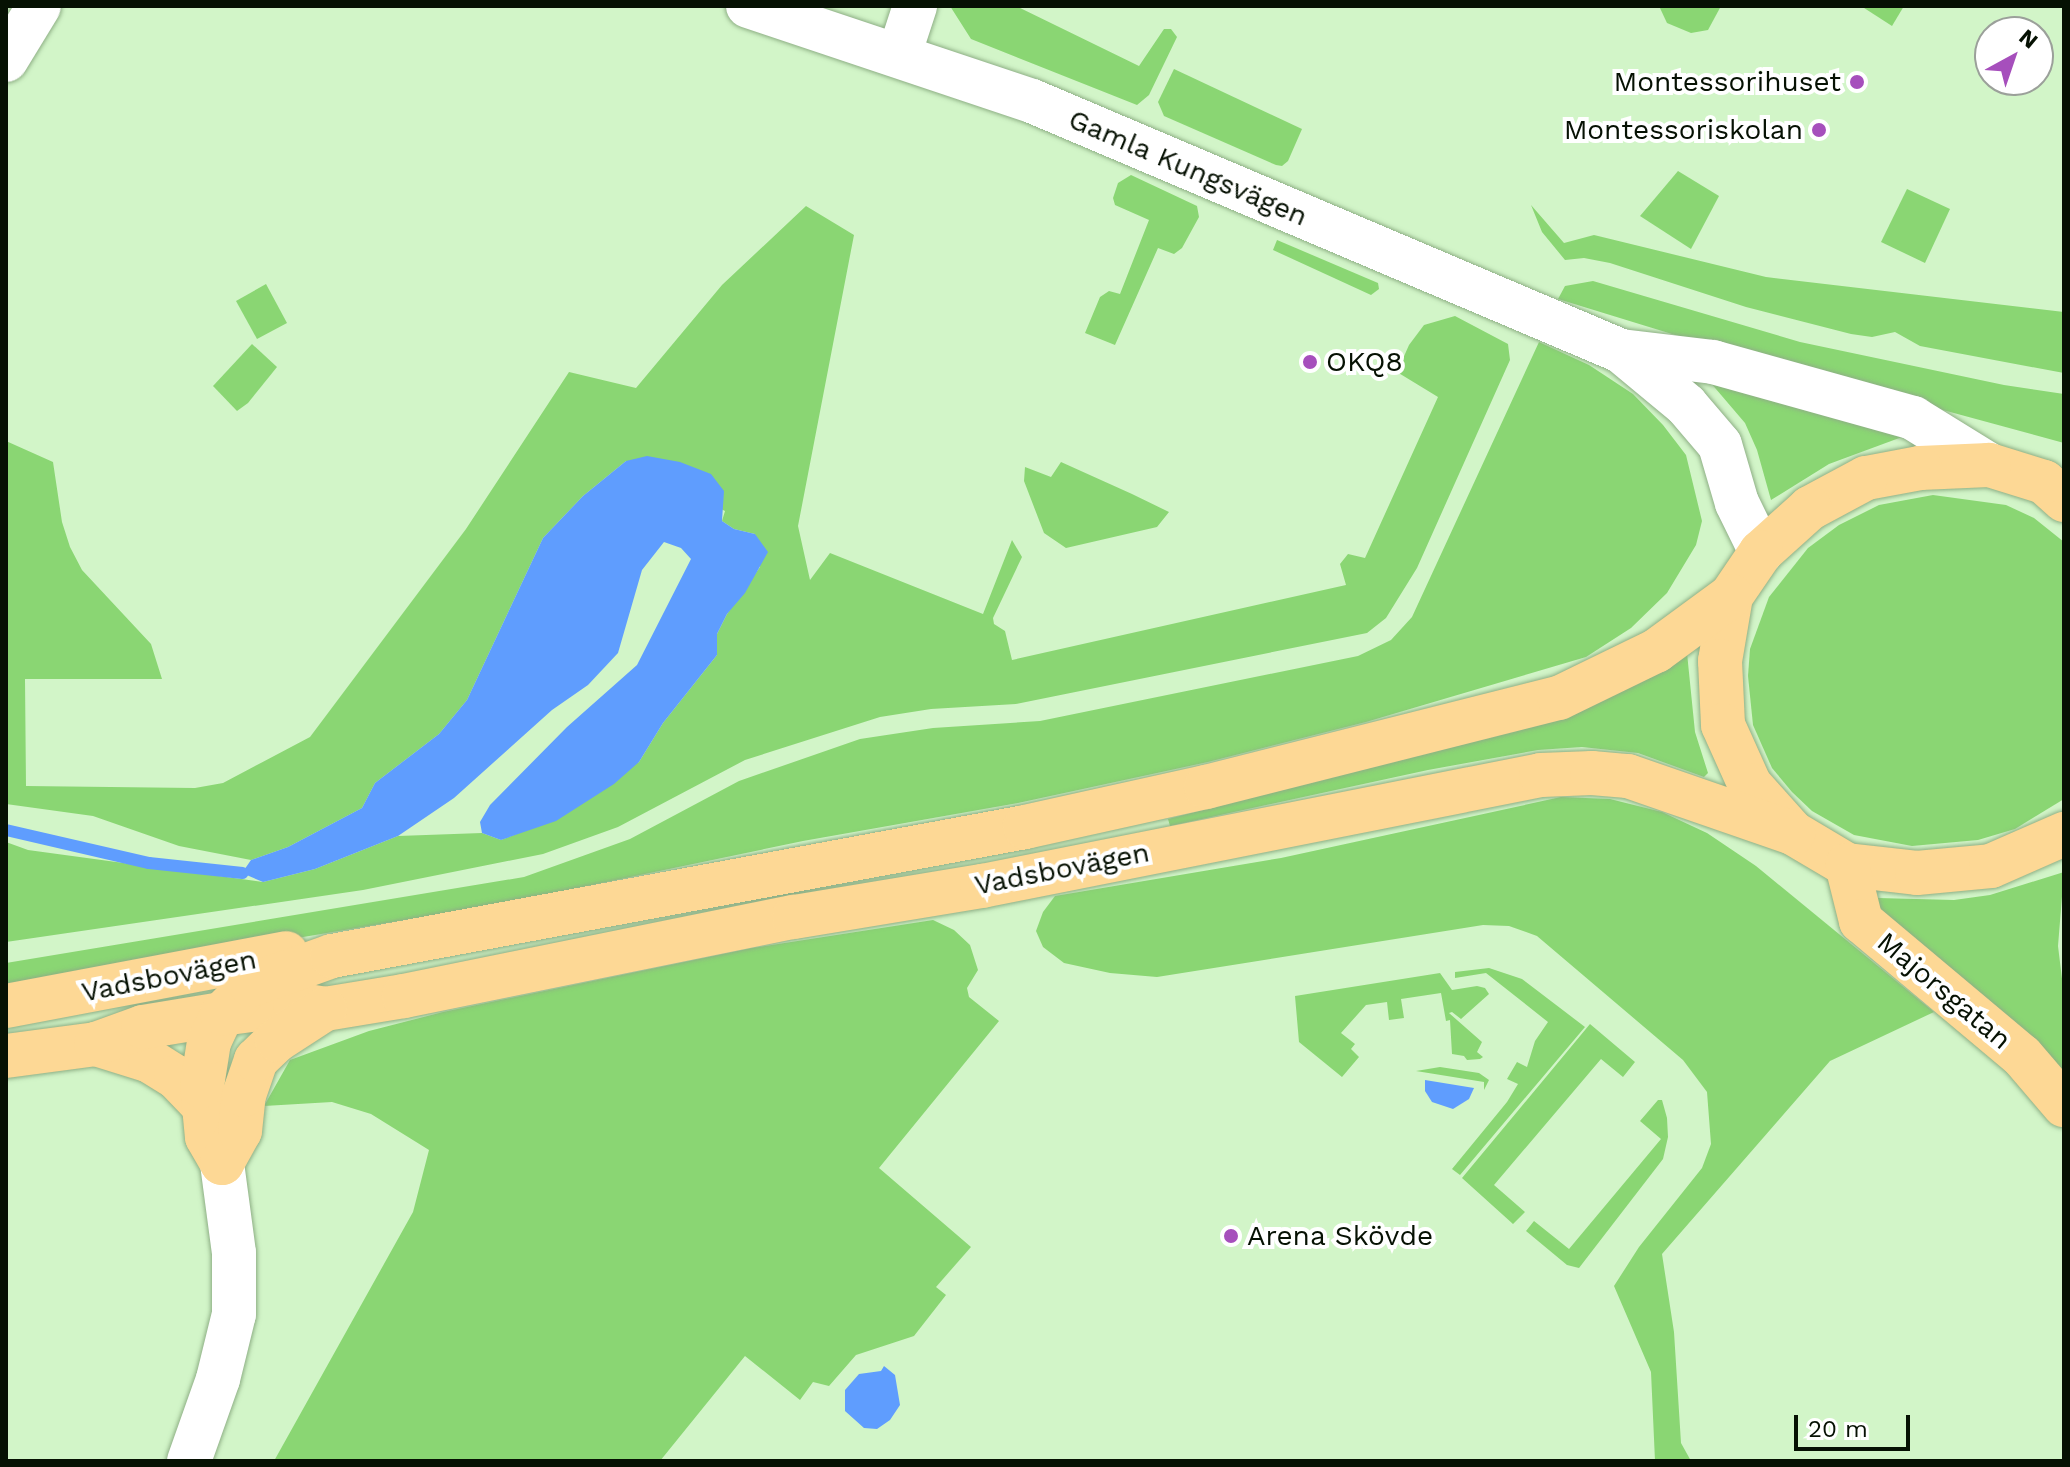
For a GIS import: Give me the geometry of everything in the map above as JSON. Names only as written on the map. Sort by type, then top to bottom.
[{"type":"main road","points":[[2057,489],[1989,465],[1920,468],[1866,478],[1810,508],[1761,552],[1731,596],[1720,661],[1723,725],[1750,785],[1793,833],[1847,865],[1917,873],[1991,866],[2064,834]]},
{"type":"main road","name":"Vadsbovägen","points":[[222,1163],[207,1137],[202,1104],[209,1042],[222,1014],[251,985],[332,956],[1025,827],[1206,787],[1559,698],[1656,651],[1731,596]]},
{"type":"main road","name":"Vadsbovägen","points":[[6,1056],[96,1044],[143,1027],[222,1014],[295,1004],[325,1009],[794,917],[982,886],[1541,775],[1592,773],[1628,776],[1793,833]]},
{"type":"main road","name":"Majorsgatan","points":[[1847,865],[1861,921],[2022,1056],[2064,1105]]},
{"type":"main road","name":"Vadsbovägen","points":[[6,1006],[300,951],[332,956]]},
{"type":"main road","name":"Vadsbovägen","points":[[222,1163],[240,1131],[244,1095],[256,1060],[277,1040],[325,1009]]},
{"type":"main road","name":"Vadsbovägen","points":[[96,1044],[150,1061],[176,1077],[202,1104]]},
{"type":"street","points":[[6,60],[39,6]]},
{"type":"street","name":"Gamla Kungsvägen","points":[[748,6],[1032,101],[1621,351],[1713,362],[1913,418],[1989,465]]},
{"type":"street","points":[[899,55],[915,6]]},
{"type":"street","name":"Gamla Kungsvägen","points":[[1621,351],[1686,405],[1720,445],[1737,503],[1761,552]]},
{"type":"street","points":[[189,1461],[218,1379],[234,1314],[234,1253],[222,1163]]},
{"type":"green space","points":[[950,6],[1016,6],[1139,66],[1164,29],[1171,29],[1177,37],[1149,95],[1137,105],[971,39]]},
{"type":"green space","points":[[1659,6],[1721,6],[1708,30],[1691,33],[1667,23]]},
{"type":"green space","points":[[1861,6],[1904,6],[1892,26]]},
{"type":"green space","points":[[1174,69],[1302,129],[1288,161],[1282,166],[1276,165],[1164,116],[1158,102]]},
{"type":"green space","points":[[1678,171],[1719,196],[1691,249],[1640,216]]},
{"type":"green space","points":[[1131,175],[1197,206],[1199,217],[1182,248],[1174,254],[1158,248],[1115,345],[1085,333],[1100,297],[1109,291],[1120,294],[1149,220],[1115,205],[1113,198],[1118,183]]},
{"type":"green space","points":[[1907,189],[1950,209],[1925,263],[1881,242]]},
{"type":"green space","points":[[1531,205],[1564,243],[1594,235],[1766,277],[2064,312],[2064,373],[1920,346],[1895,332],[1872,337],[1851,334],[1746,307],[1610,263],[1584,258],[1565,260],[1542,232]]},
{"type":"green space","points":[[806,206],[854,235],[798,526],[810,580],[830,553],[983,614],[1012,540],[1022,557],[993,618],[994,624],[1005,631],[1012,660],[1346,585],[1340,564],[1348,554],[1365,558],[1438,397],[1397,372],[1409,345],[1424,325],[1455,316],[1508,344],[1510,360],[1417,568],[1386,618],[1367,633],[1016,704],[931,709],[880,717],[745,760],[618,827],[543,854],[363,890],[6,942],[6,842],[28,850],[263,882],[315,869],[398,836],[482,833],[501,840],[519,833],[639,762],[663,723],[717,655],[717,634],[760,567],[755,534],[734,529],[722,521],[725,511],[626,461],[583,496],[543,538],[467,700],[439,734],[375,783],[362,808],[288,847],[251,860],[179,846],[93,816],[6,804],[6,441],[53,462],[62,522],[70,547],[82,570],[151,644],[162,679],[25,679],[26,786],[195,788],[223,783],[310,737],[466,529],[569,372],[636,388],[722,285]]},
{"type":"green space","points":[[1277,240],[1378,283],[1379,289],[1371,295],[1273,250]]},
{"type":"green space","points":[[1593,281],[1800,342],[2004,385],[2064,394],[2064,443],[1737,354],[1558,299],[1565,286]]},
{"type":"green space","points":[[266,284],[287,323],[257,339],[236,301]]},
{"type":"green space","points":[[1539,342],[1589,365],[1633,394],[1663,425],[1686,455],[1702,521],[1696,545],[1667,593],[1631,628],[1586,657],[1366,722],[1208,762],[1018,803],[803,841],[506,903],[6,987],[6,963],[524,877],[630,839],[739,781],[860,739],[933,728],[1040,721],[1358,656],[1391,640],[1412,617]]},
{"type":"green space","points":[[252,344],[277,367],[248,403],[237,411],[213,386]]},
{"type":"green space","points":[[1710,382],[1902,437],[1829,464],[1771,500],[1757,450],[1745,423]]},
{"type":"green space","points":[[1061,462],[1169,512],[1157,527],[1066,548],[1044,533],[1024,481],[1025,467],[1051,477]]},
{"type":"green space","points":[[1933,495],[2006,505],[2034,518],[2064,542],[2064,799],[2015,829],[1978,840],[1912,846],[1854,835],[1812,811],[1792,792],[1772,768],[1753,725],[1748,676],[1750,649],[1769,597],[1808,548],[1839,525],[1879,505]]},
{"type":"green space","points":[[1687,653],[1695,732],[1708,773],[1704,777],[1638,753],[1582,747],[1538,750],[1428,770],[1170,826],[1168,819],[1509,731]]},
{"type":"green space","points":[[1561,797],[1610,799],[1662,812],[1707,833],[1756,866],[1934,1012],[1830,1061],[1662,1254],[1674,1332],[1681,1443],[1691,1461],[1655,1461],[1651,1372],[1614,1286],[1639,1247],[1702,1168],[1711,1144],[1707,1092],[1683,1060],[1537,936],[1509,926],[1483,925],[1157,977],[1110,973],[1064,963],[1043,947],[1036,931],[1043,912],[1055,896],[1281,858]]},
{"type":"green space","points":[[2064,872],[2058,946],[2064,995],[2064,1076],[1874,904],[1878,898],[1954,900],[1990,895]]},
{"type":"green space","points":[[933,920],[954,930],[970,945],[978,970],[967,988],[969,997],[999,1021],[879,1168],[971,1247],[936,1287],[946,1295],[914,1336],[856,1355],[829,1386],[813,1382],[800,1400],[745,1356],[660,1461],[274,1461],[413,1212],[429,1150],[371,1114],[332,1102],[264,1106],[290,1060],[369,1031],[443,1012],[752,948]]},
{"type":"green space","points":[[1489,968],[1522,979],[1585,1027],[1460,1175],[1452,1169],[1507,1102],[1518,1084],[1507,1079],[1517,1062],[1527,1067],[1535,1041],[1548,1022],[1486,973],[1455,978],[1455,972]]},
{"type":"green space","points":[[1440,973],[1452,990],[1477,986],[1485,988],[1489,994],[1461,1019],[1449,1013],[1482,1042],[1477,1052],[1483,1057],[1480,1059],[1467,1060],[1464,1056],[1452,1054],[1450,1020],[1446,1021],[1441,993],[1401,999],[1404,1018],[1389,1020],[1387,1002],[1366,1005],[1341,1033],[1355,1044],[1351,1049],[1359,1057],[1342,1077],[1299,1042],[1295,996]]},
{"type":"green space","points":[[1590,1024],[1635,1062],[1623,1077],[1601,1059],[1494,1185],[1525,1212],[1513,1224],[1462,1178]]},
{"type":"green space","points":[[1440,1067],[1479,1073],[1489,1080],[1484,1090],[1484,1082],[1416,1071]]},
{"type":"green space","points":[[1658,1100],[1662,1100],[1667,1118],[1668,1137],[1663,1159],[1579,1268],[1567,1265],[1526,1231],[1534,1221],[1569,1249],[1661,1139],[1640,1121]]},
{"type":"water","points":[[647,456],[680,462],[711,474],[724,491],[722,521],[734,529],[755,534],[768,552],[717,634],[717,655],[663,723],[639,762],[614,784],[556,821],[501,840],[482,833],[480,822],[490,805],[567,727],[637,665],[691,559],[681,548],[664,542],[642,570],[618,653],[588,685],[552,710],[454,798],[398,836],[315,869],[263,882],[242,873],[251,860],[288,847],[362,808],[375,783],[439,734],[467,700],[543,538],[583,496],[626,461]]},
{"type":"water","points":[[1425,1080],[1474,1088],[1469,1099],[1453,1109],[1432,1102],[1425,1091]]},
{"type":"water","points":[[884,1366],[895,1375],[900,1405],[890,1420],[877,1429],[864,1428],[845,1411],[845,1390],[859,1374],[881,1371]]},
{"type":"waterway","points":[[6,830],[149,863],[242,873]]},
{"type":"place","name":"Montessorihuset","points":[[1857,82]]},
{"type":"place","name":"Montessoriskolan","points":[[1819,130]]},
{"type":"place","name":"OKQ8","points":[[1310,362]]},
{"type":"place","name":"Arena Skövde","points":[[1231,1236]]}]
